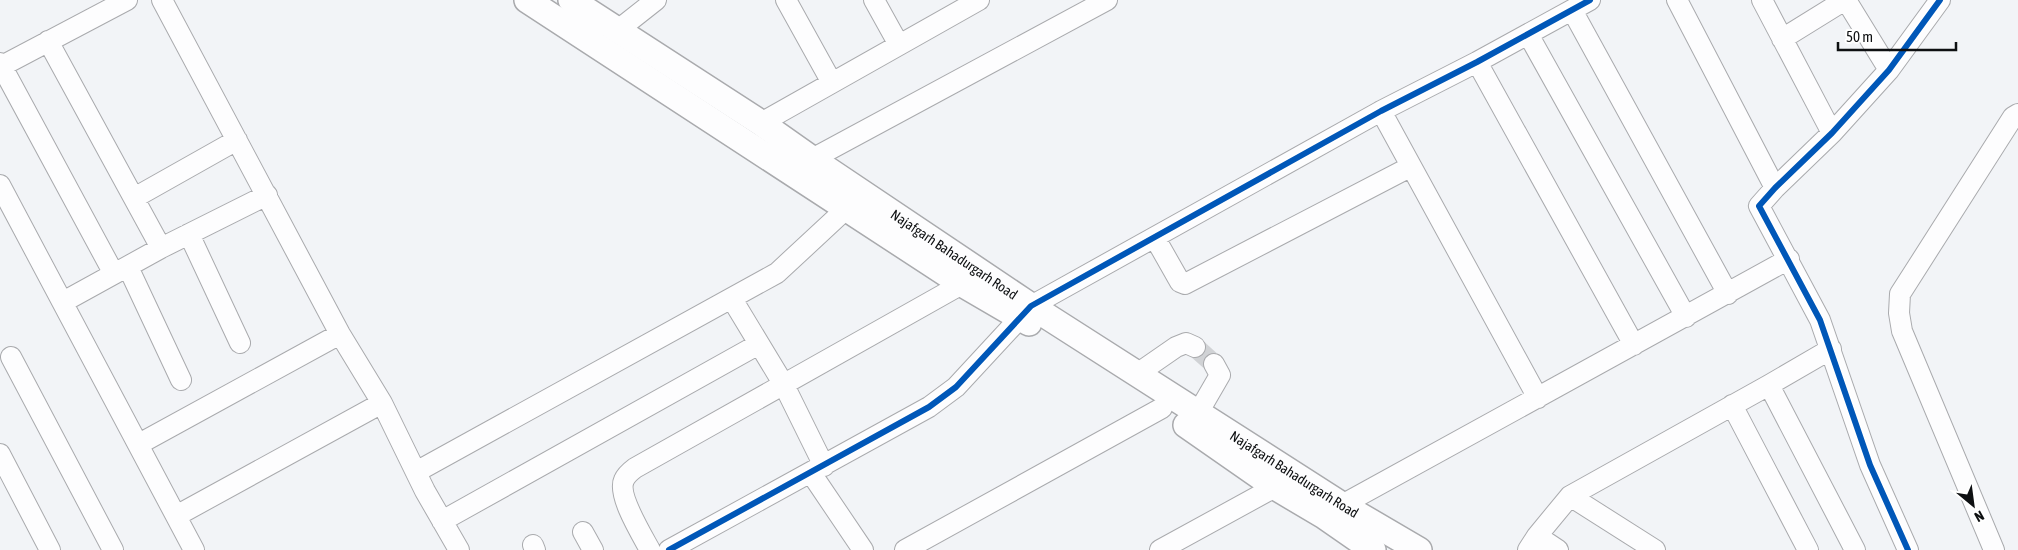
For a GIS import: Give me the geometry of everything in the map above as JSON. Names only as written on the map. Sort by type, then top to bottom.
[{"type":"main road","name":"Najafgarh Bahadurgarh Road","points":[[527,0],[962,284],[1025,312],[1137,374],[1342,505],[1420,550]]},
{"type":"main road","name":"Najafgarh Bahadurgarh Road","points":[[570,0],[761,123],[1025,312],[1275,487],[1324,516],[1373,550]]},
{"type":"main road","points":[[661,87],[676,68]]},
{"type":"street","points":[[127,0],[0,65],[121,270],[181,380]]},
{"type":"street","points":[[162,0],[340,334],[382,404],[416,472],[459,550]]},
{"type":"street","points":[[618,30],[656,0]]},
{"type":"street","points":[[786,0],[832,83]]},
{"type":"street","points":[[874,0],[899,45]]},
{"type":"street","points":[[761,123],[979,0]]},
{"type":"street","points":[[812,159],[1106,0]]},
{"type":"street","points":[[669,550],[929,407],[956,387],[1025,312],[1381,111],[1477,62],[1590,0]]},
{"type":"street","points":[[1676,0],[1775,188]]},
{"type":"street","points":[[1762,0],[1832,133]]},
{"type":"street","points":[[1782,38],[1846,0],[1888,70]]},
{"type":"street","points":[[1908,550],[1870,465],[1831,348],[1812,303],[1759,206],[1832,133],[1888,70],[1940,0]]},
{"type":"street","points":[[1572,10],[1728,294]]},
{"type":"street","points":[[1528,34],[1686,317]]},
{"type":"street","points":[[48,41],[161,248]]},
{"type":"street","points":[[1477,62],[1634,345]]},
{"type":"street","points":[[1381,111],[1538,398]]},
{"type":"street","points":[[1994,550],[1902,331],[1899,313],[1900,294],[2013,117],[2018,114]]},
{"type":"street","points":[[134,198],[237,140]]},
{"type":"street","points":[[1155,238],[1180,282],[1185,284],[1410,167]]},
{"type":"street","points":[[0,185],[194,550]]},
{"type":"street","points":[[62,302],[161,248],[266,195]]},
{"type":"street","points":[[416,472],[777,273],[847,208]]},
{"type":"street","points":[[189,234],[240,343]]},
{"type":"street","points":[[1342,505],[1789,259]]},
{"type":"street","points":[[650,550],[624,497],[622,486],[624,477],[635,468],[962,284]]},
{"type":"street","points":[[732,298],[784,385],[817,469],[863,550]]},
{"type":"street","points":[[139,444],[340,334]]},
{"type":"street","points":[[1137,374],[1176,346],[1186,343],[1195,347]]},
{"type":"street","points":[[442,521],[760,344]]},
{"type":"street","points":[[1558,550],[1532,543],[1570,496],[1770,385],[1831,348]]},
{"type":"street","points":[[11,357],[113,550]]},
{"type":"street","points":[[1198,413],[1220,375],[1214,364]]},
{"type":"street","points":[[1770,385],[1854,550]]},
{"type":"street","points":[[176,516],[382,404]]},
{"type":"street","points":[[1732,406],[1808,550]]},
{"type":"street","points":[[905,550],[1162,408]]},
{"type":"street","points":[[0,454],[50,550]]},
{"type":"street","points":[[1160,550],[1275,487]]},
{"type":"street","points":[[1570,496],[1655,550]]},
{"type":"street","points":[[583,532],[594,550]]},
{"type":"tunnel","points":[[1195,347],[1214,364]]},
{"type":"cycle path","points":[[669,550],[929,407],[956,387],[1031,306],[1381,111],[1477,62],[1590,0]]},
{"type":"cycle path","points":[[1908,550],[1870,465],[1820,320],[1759,206],[1832,133],[1889,70],[1940,0]]}]
